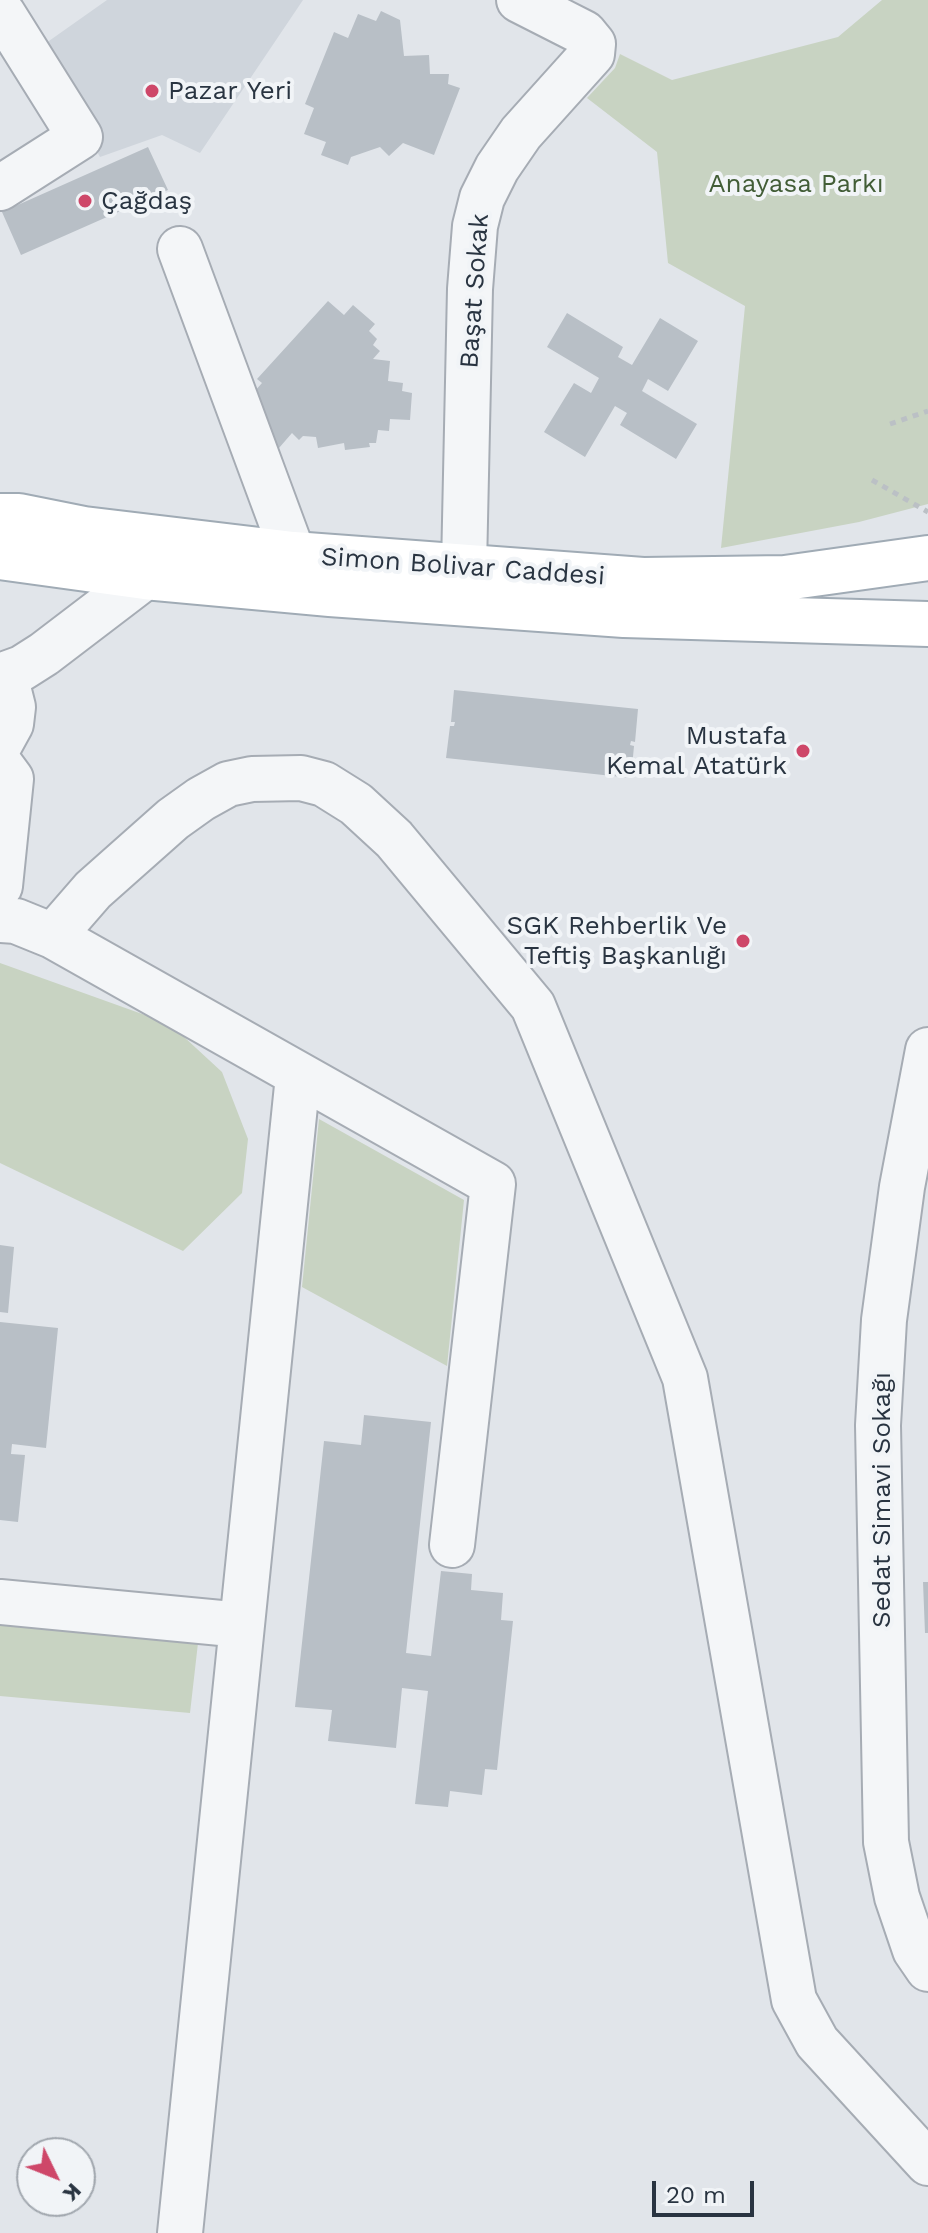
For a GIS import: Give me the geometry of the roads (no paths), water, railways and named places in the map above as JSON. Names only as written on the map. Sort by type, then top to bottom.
[{"type":"main road","name":"Simon Bolivar Caddesi","points":[[0,516],[19,516],[84,529],[293,554],[643,580],[785,578],[928,558]]},
{"type":"main road","name":"Simon Bolivar Caddesi","points":[[0,557],[145,577],[330,594],[624,615],[928,624]]},
{"type":"street","name":"Başat Sokak","points":[[464,567],[470,289],[482,198],[497,168],[521,133],[592,54],[593,44],[584,33],[519,0]]},
{"type":"street","points":[[0,188],[80,137],[9,10]]},
{"type":"street","points":[[180,249],[293,554]]},
{"type":"street","points":[[0,744],[11,724],[13,707],[9,691],[0,677],[44,654],[145,577]]},
{"type":"street","points":[[0,764],[11,779],[0,886]]},
{"type":"street","points":[[53,936],[93,890],[173,819],[201,799],[228,784],[265,778],[301,778],[324,784],[356,804],[394,839],[525,995],[546,1033],[685,1378],[786,1963],[798,2011],[817,2042],[928,2163]]},
{"type":"street","points":[[0,920],[16,921],[53,936],[493,1184],[452,1545]]},
{"type":"street","name":"Sedat Simavi Sokağı","points":[[924,1956],[897,1897],[886,1842],[878,1425],[884,1320],[902,1187],[928,1050]]},
{"type":"street","points":[[180,2233],[298,1076]]},
{"type":"street","points":[[0,1602],[242,1625]]},
{"type":"place","name":"Pazar Yeri","points":[[152,91]]},
{"type":"place","name":"Çağdaş","points":[[85,201]]},
{"type":"place","name":"Mustafa Kemal Atatürk","points":[[803,751]]},
{"type":"place","name":"SGK Rehberlik Ve Teftiş Başkanlığı","points":[[743,941]]},
{"type":"park label","name":"Anayasa Parkı","points":[[796,184]]}]
